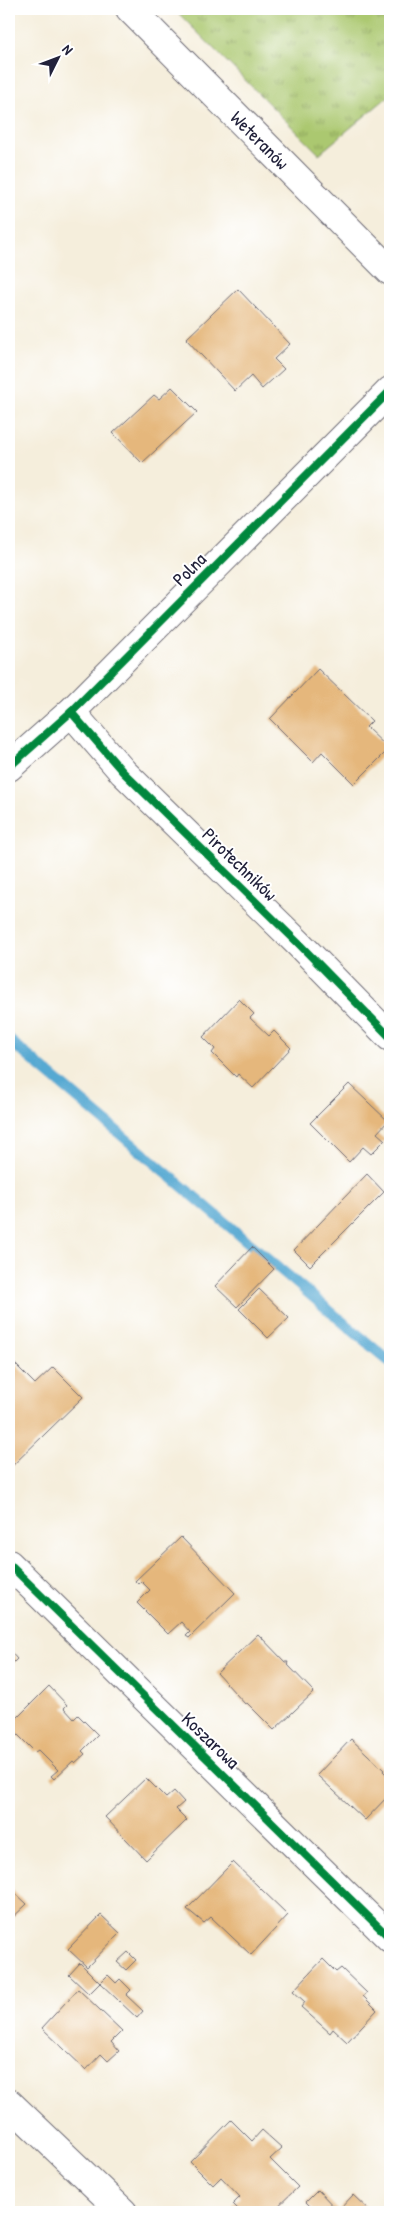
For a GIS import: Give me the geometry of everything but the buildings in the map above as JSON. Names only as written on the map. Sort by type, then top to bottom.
[{"type":"street","name":"Weteranów","points":[[130,9],[390,271]]},
{"type":"street","name":"Polna","points":[[9,767],[71,712],[390,391]]},
{"type":"street","name":"Pirotechników","points":[[71,712],[123,772],[390,1036]]},
{"type":"street","name":"Koszarowa","points":[[9,1564],[390,1938]]},
{"type":"street","points":[[9,2103],[123,2212]]},
{"type":"green space","points":[[174,9],[390,9],[390,95],[319,154]]},
{"type":"waterway","points":[[9,1040],[390,1362]]},
{"type":"cycle path","points":[[9,767],[71,712],[390,391]]},
{"type":"cycle path","points":[[71,712],[123,772],[298,943],[390,1037]]},
{"type":"cycle path","points":[[9,1564],[390,1938]]}]
